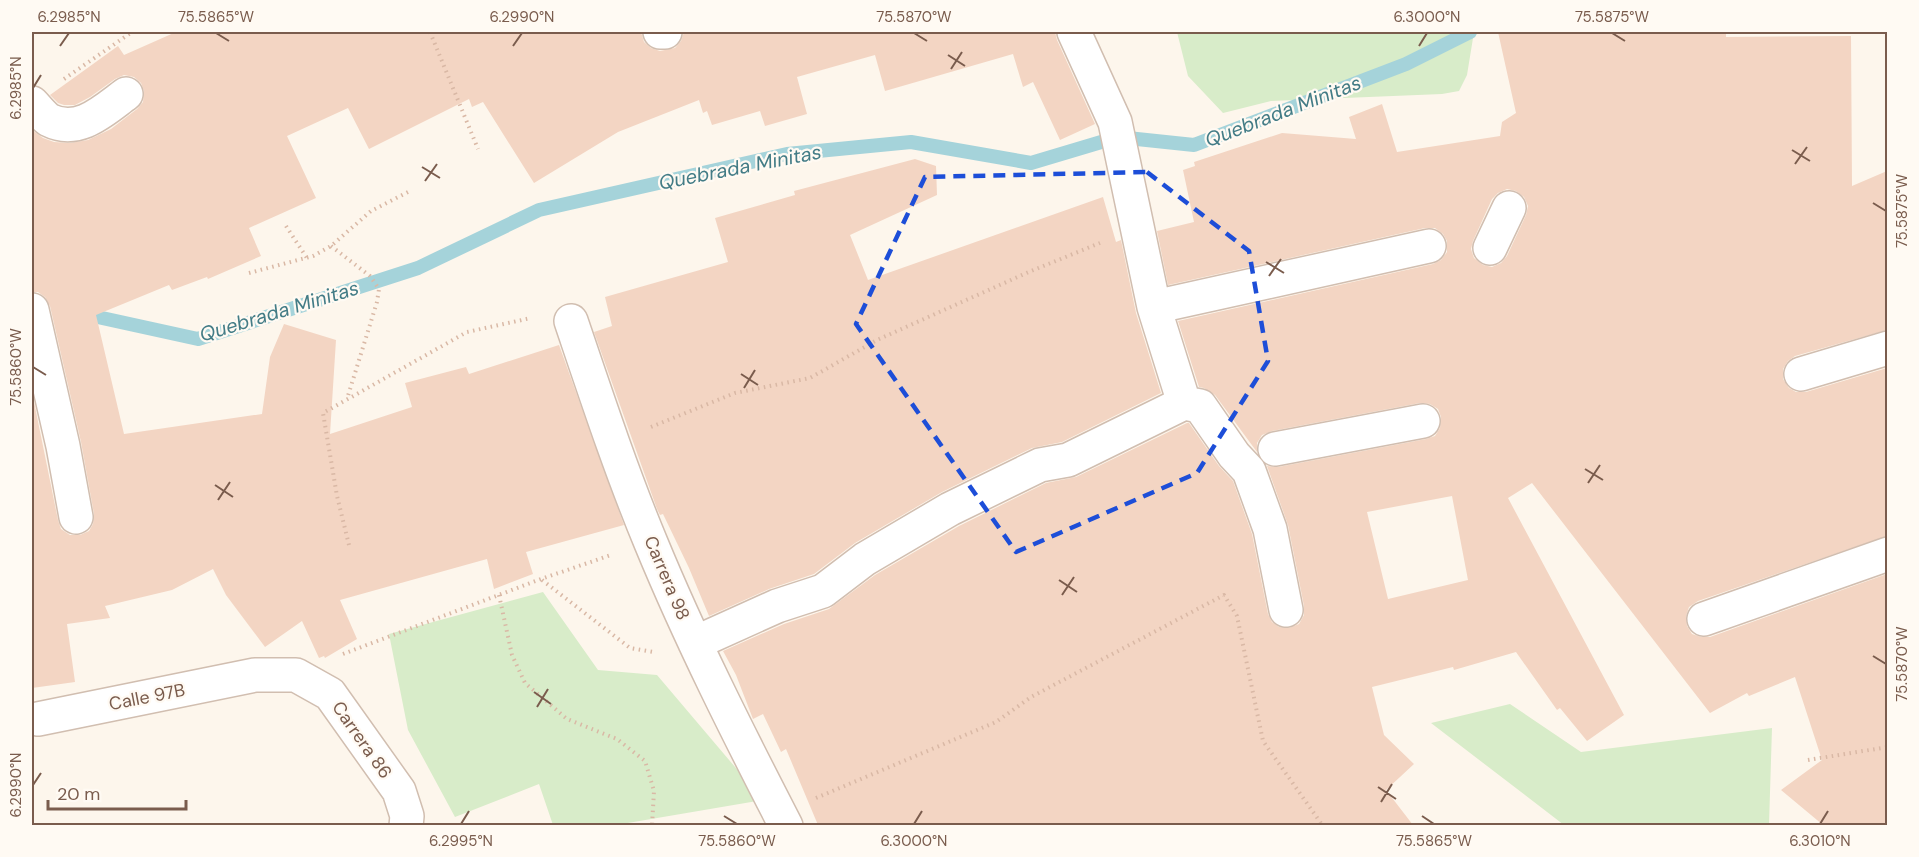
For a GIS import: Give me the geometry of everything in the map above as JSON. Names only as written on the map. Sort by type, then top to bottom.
[{"type":"street","points":[[660,32],[665,32]]},
{"type":"street","points":[[1074,32],[1115,122],[1154,308],[1184,403]]},
{"type":"street","points":[[32,103],[48,119],[64,124],[76,124],[93,118],[126,94]]},
{"type":"street","points":[[1490,248],[1509,208]]},
{"type":"street","points":[[1154,308],[1429,246]]},
{"type":"street","points":[[32,310],[63,446],[76,517]]},
{"type":"street","name":"Carrera 98","points":[[571,321],[614,445],[659,561],[696,646],[783,819]]},
{"type":"street","points":[[1801,374],[1887,348]]},
{"type":"street","points":[[696,646],[777,606],[823,591],[865,558],[950,508],[1040,465],[1068,460],[1184,403],[1200,406],[1234,455],[1249,471],[1270,530],[1286,610]]},
{"type":"street","points":[[1275,449],[1423,421]]},
{"type":"street","points":[[1704,620],[1887,554]]},
{"type":"street","name":"Calle 97B","points":[[38,718],[255,675]]},
{"type":"street","name":"Carrera 86","points":[[255,675],[296,675],[330,694],[399,791],[407,816],[406,825]]},
{"type":"path","points":[[59,82],[132,32]]},
{"type":"path","points":[[430,32],[478,149]]},
{"type":"path","points":[[249,273],[307,258],[331,246],[371,211],[408,192]]},
{"type":"path","points":[[286,226],[307,258]]},
{"type":"path","points":[[614,445],[674,417],[735,393],[810,378],[877,340],[1031,271],[1137,229]]},
{"type":"path","points":[[331,246],[370,276],[379,289],[347,400]]},
{"type":"path","points":[[349,545],[337,496],[323,413],[467,332],[551,314],[571,321]]},
{"type":"path","points":[[340,655],[541,579],[634,547],[648,562],[659,561]]},
{"type":"path","points":[[541,579],[630,648],[654,652],[696,646]]},
{"type":"path","points":[[499,595],[512,655],[525,683],[567,719],[617,739],[645,761],[654,791],[652,825]]},
{"type":"path","points":[[783,819],[996,722],[1031,697],[1224,595],[1237,616],[1263,741],[1323,825]]},
{"type":"path","points":[[1808,760],[1887,747]]},
{"type":"highlighted area","points":[[1147,172],[1249,251],[1268,361],[1197,473],[1016,552],[856,324],[925,177]]},
{"type":"green space","points":[[1177,32],[1474,32],[1467,75],[1459,91],[1442,94],[1271,101],[1223,113],[1188,76]]},
{"type":"green space","points":[[543,592],[598,670],[657,675],[763,800],[616,825],[553,825],[539,784],[455,817],[408,730],[389,634]]},
{"type":"green space","points":[[1510,704],[1581,752],[1772,728],[1769,825],[1564,825],[1431,723]]},
{"type":"building","points":[[176,32],[641,32],[644,42],[660,51],[675,48],[684,32],[1055,32],[1095,124],[1060,140],[1033,82],[1023,87],[1013,54],[885,91],[875,55],[797,77],[807,114],[765,126],[760,111],[712,125],[707,111],[703,113],[699,100],[618,132],[534,183],[483,102],[472,107],[469,99],[369,149],[348,108],[287,136],[316,198],[249,228],[261,256],[208,279],[207,277],[172,290],[169,285],[96,315],[124,434],[262,414],[270,357],[284,324],[336,340],[330,434],[412,407],[405,383],[466,367],[469,374],[559,345],[624,525],[526,552],[533,574],[494,589],[487,559],[340,600],[357,639],[325,658],[324,656],[319,658],[302,621],[265,647],[226,595],[213,569],[172,590],[105,606],[110,618],[67,624],[75,682],[32,688],[32,392],[61,529],[70,535],[80,535],[89,531],[93,524],[94,514],[81,442],[50,306],[45,297],[38,292],[32,292],[32,130],[54,142],[70,143],[88,140],[111,129],[143,102],[144,91],[141,83],[134,77],[124,75],[115,79],[75,105],[58,103],[50,95],[118,46],[124,55]]},
{"type":"building","points":[[1498,32],[1726,32],[1726,37],[1851,36],[1852,186],[1887,171],[1887,330],[1795,356],[1783,369],[1783,379],[1789,388],[1796,392],[1806,392],[1887,368],[1887,536],[1698,601],[1689,607],[1686,616],[1687,626],[1692,634],[1710,637],[1887,574],[1887,825],[1823,825],[1781,790],[1822,760],[1795,677],[1749,696],[1747,693],[1710,713],[1532,483],[1508,498],[1624,715],[1587,741],[1560,708],[1557,710],[1516,652],[1454,670],[1453,667],[1372,687],[1384,735],[1414,764],[1386,790],[1413,825],[818,825],[786,749],[781,752],[763,714],[753,719],[736,675],[723,651],[784,624],[829,609],[875,575],[959,526],[1046,483],[1076,477],[1187,423],[1233,481],[1252,534],[1268,614],[1272,622],[1279,627],[1289,628],[1299,624],[1304,615],[1304,606],[1288,525],[1267,466],[1278,467],[1435,436],[1440,428],[1441,417],[1438,409],[1430,404],[1420,403],[1272,431],[1262,435],[1257,443],[1257,452],[1215,395],[1199,387],[1178,321],[1433,264],[1441,260],[1447,252],[1447,241],[1443,234],[1435,228],[1425,228],[1168,285],[1157,231],[1194,222],[1183,170],[1195,166],[1194,162],[1282,133],[1356,139],[1349,117],[1382,104],[1397,152],[1500,136],[1502,122],[1516,113]],"holes":[[[1507,189],[1516,191],[1524,197],[1528,206],[1526,215],[1507,256],[1501,263],[1492,267],[1483,265],[1474,258],[1471,249],[1473,241],[1492,199]],[[1452,496],[1468,580],[1388,599],[1367,512]]]},
{"type":"building","points":[[915,159],[936,166],[937,195],[850,235],[868,280],[1103,197],[1116,242],[1121,240],[1136,313],[1161,393],[1062,442],[1032,448],[942,492],[855,543],[814,574],[769,589],[709,616],[663,514],[660,515],[657,509],[594,332],[612,326],[605,297],[728,262],[715,218],[795,195],[794,191]]},
{"type":"waterway","name":"Quebrada Minitas","points":[[83,307],[93,316],[198,339],[418,268],[539,210],[787,154],[911,142],[1031,163],[1118,137],[1194,145],[1406,64],[1470,32]]}]
